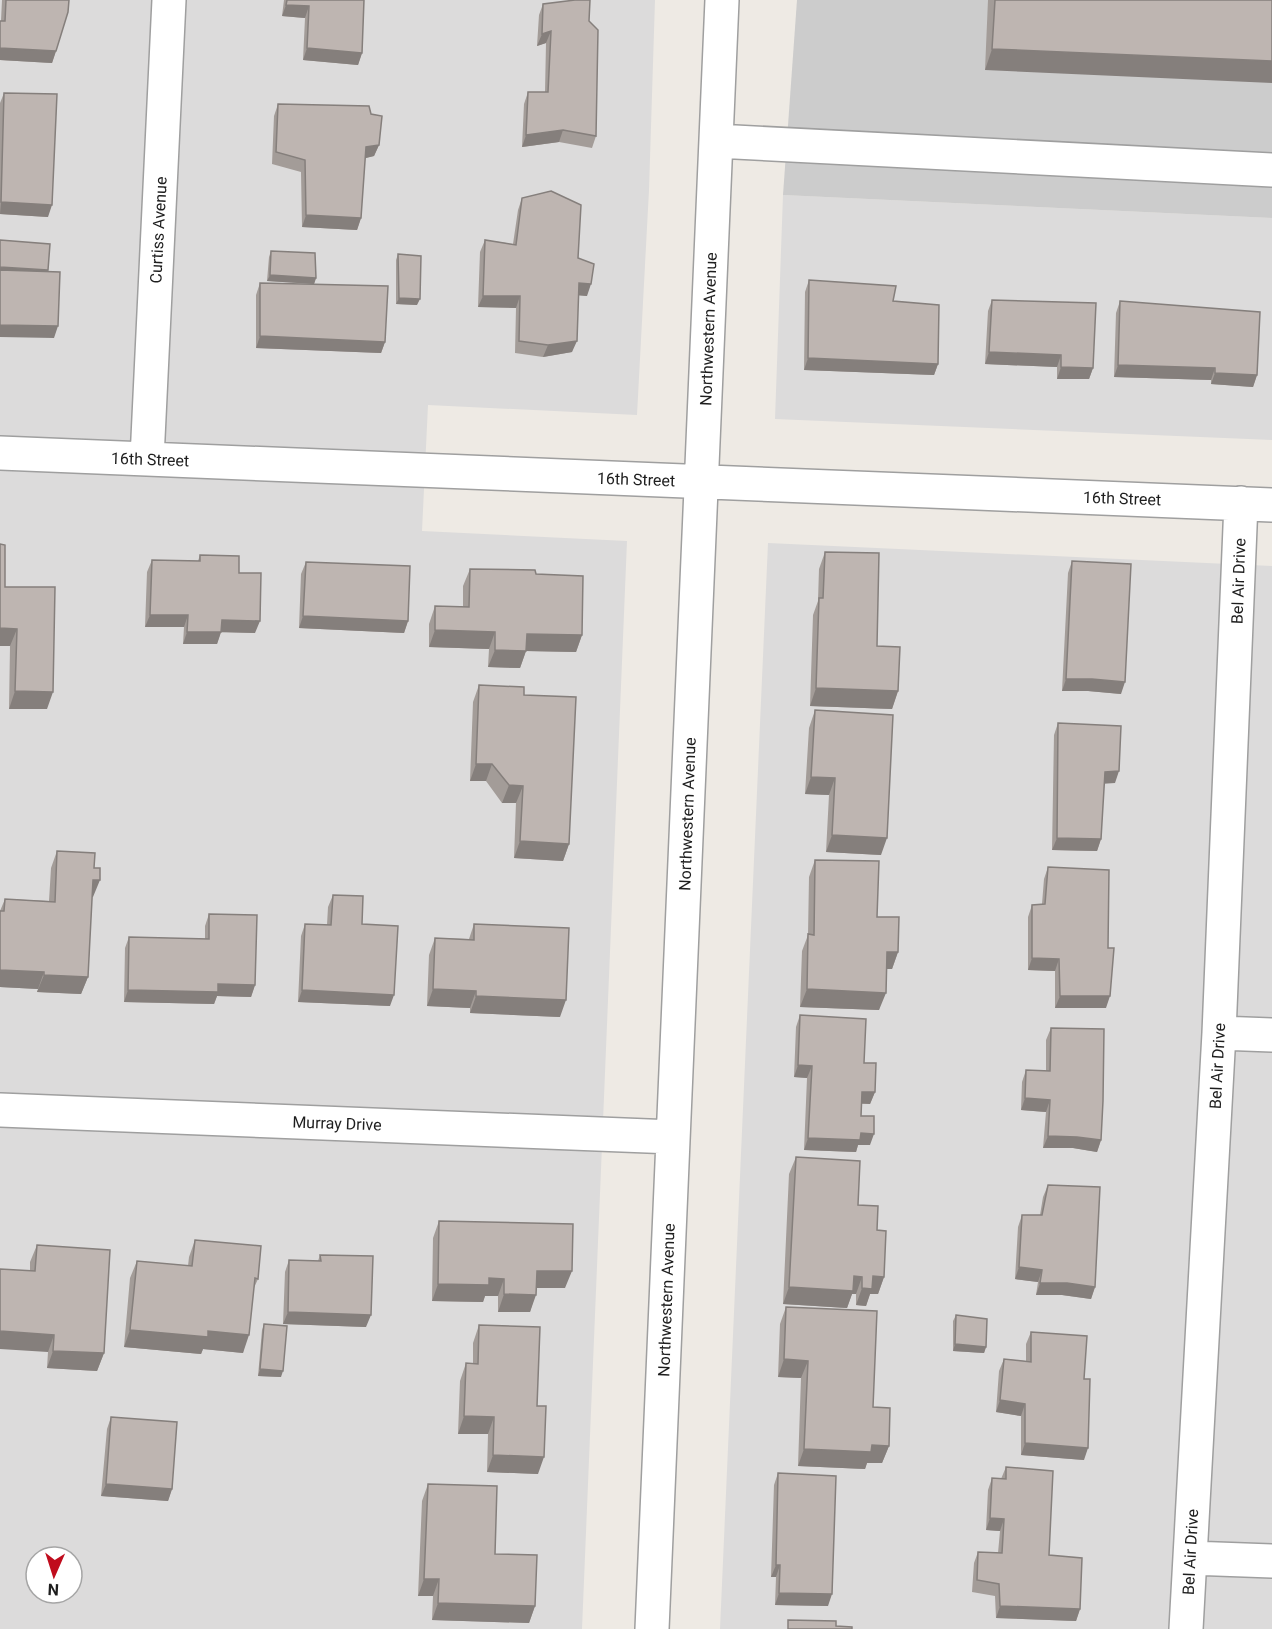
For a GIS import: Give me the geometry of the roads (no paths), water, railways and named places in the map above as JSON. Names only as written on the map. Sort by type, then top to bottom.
[{"type":"street","name":"Curtiss Avenue","points":[[147,459],[169,0]]},
{"type":"street","name":"Northwestern Avenue","points":[[652,1629],[722,0]]},
{"type":"street","points":[[716,141],[1272,170]]},
{"type":"street","name":"16th Street","points":[[0,453],[1257,504]]},
{"type":"street","name":"Bel Air Drive","points":[[1186,1629],[1218,1033],[1257,504]]},
{"type":"street","points":[[1218,1033],[1272,1035]]},
{"type":"street","name":"Murray Drive","points":[[0,1110],[673,1137]]},
{"type":"street","points":[[1190,1557],[1272,1561]]}]
